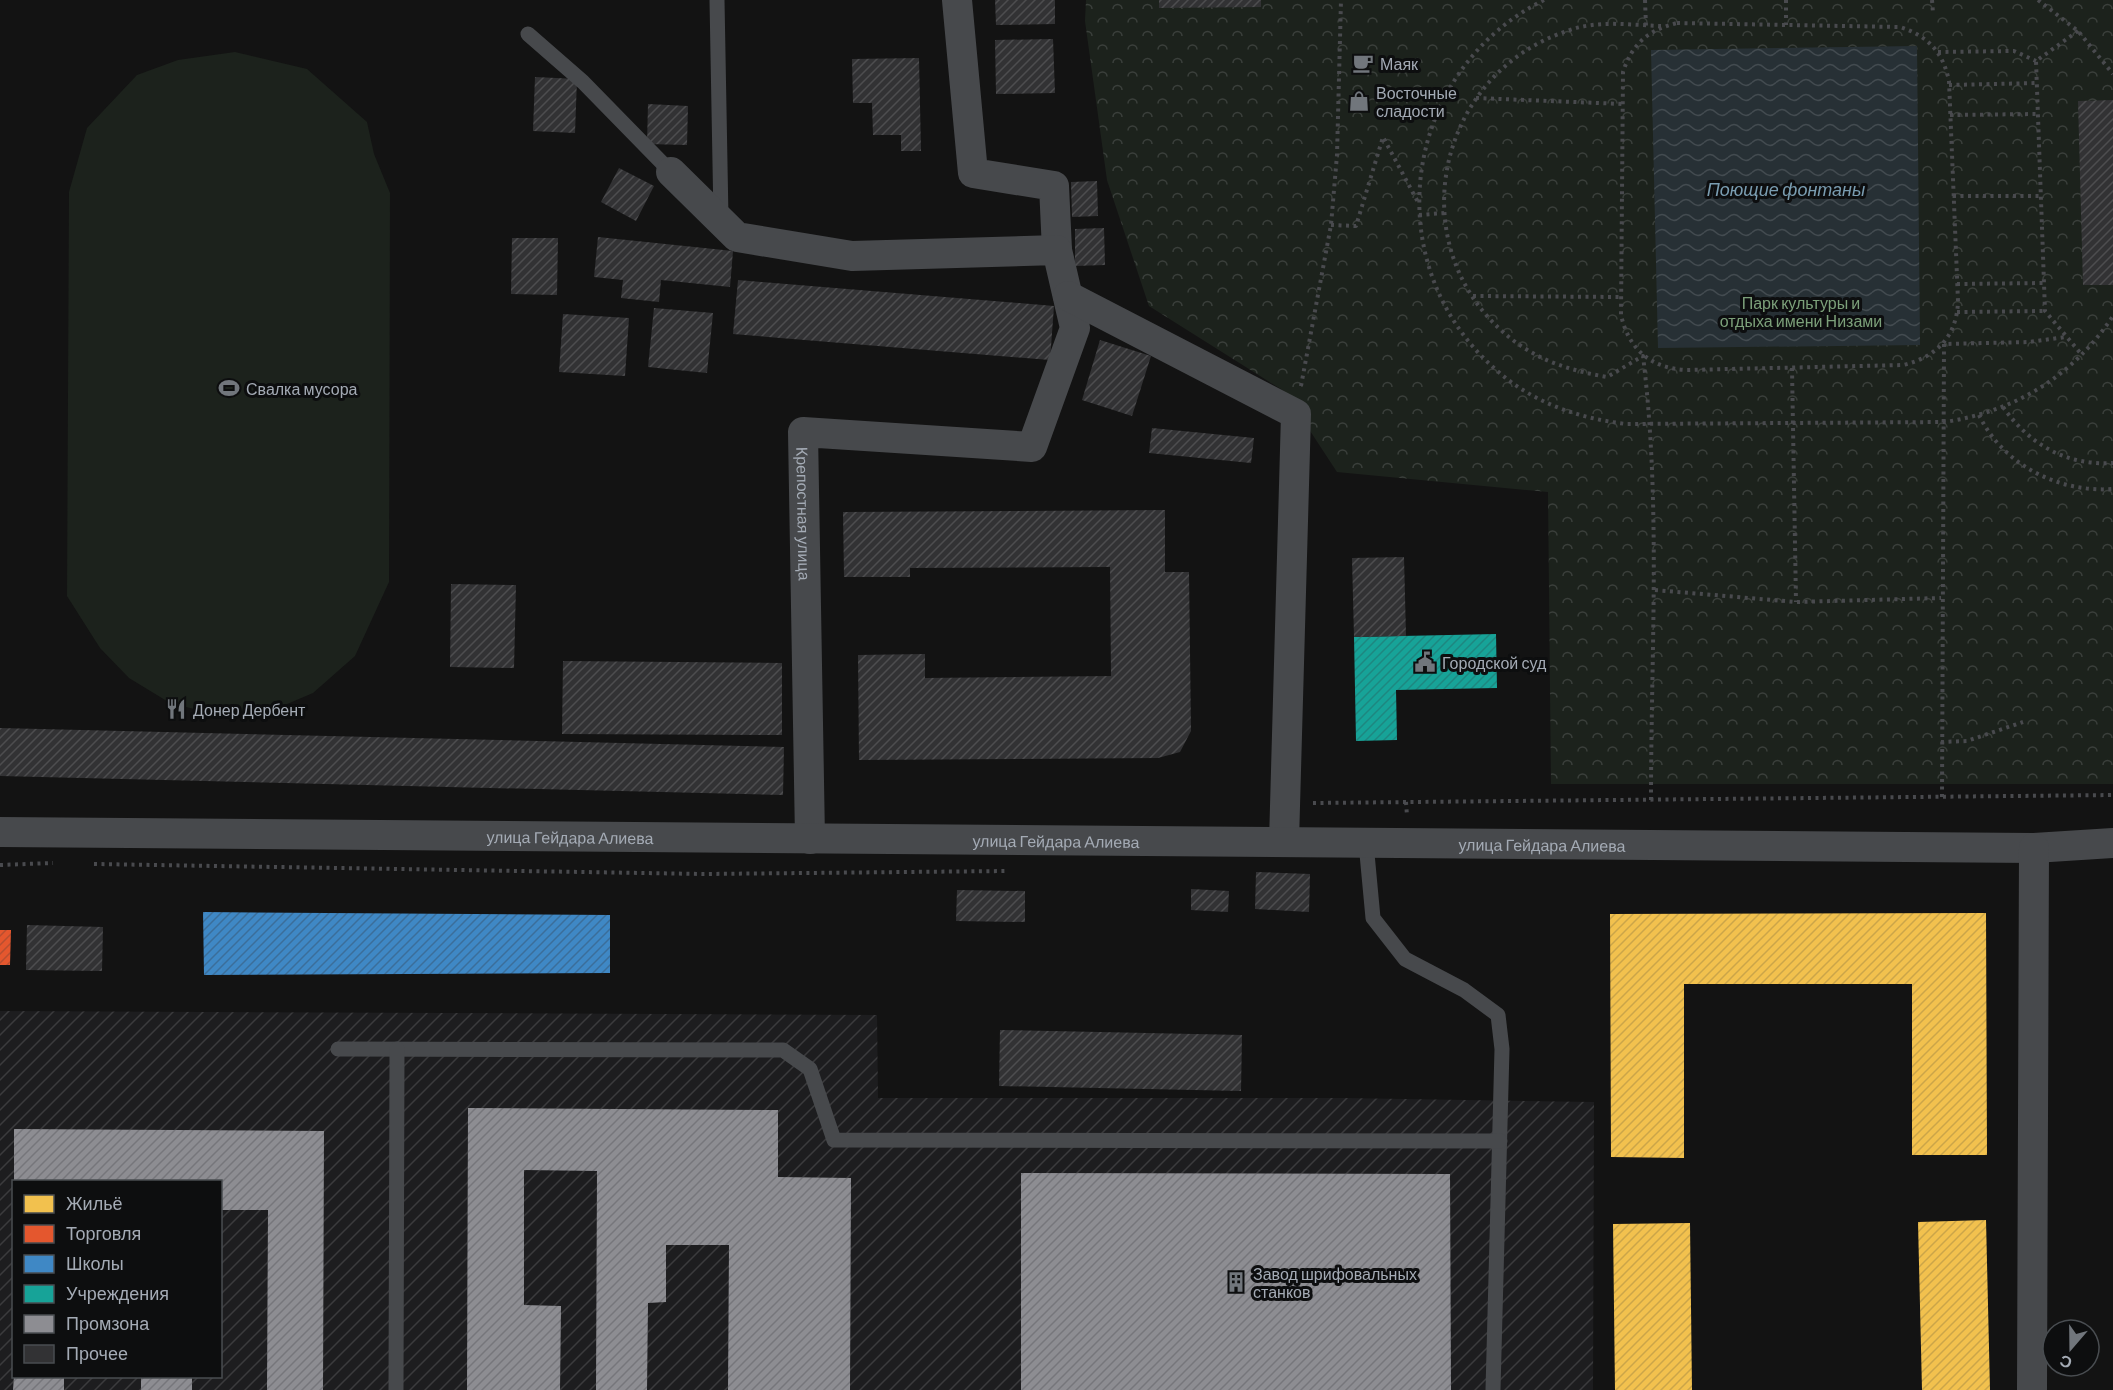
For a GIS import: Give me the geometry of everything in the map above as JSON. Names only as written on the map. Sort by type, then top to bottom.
[{"type":"street","name":"Крепостная улица","points":[[810,838],[803,432],[1032,447],[1075,328],[1057,250],[1054,186],[973,173],[957,0]]},
{"type":"street","points":[[671,172],[738,237],[852,256],[1057,250]]},
{"type":"street","points":[[1068,296],[1296,414],[1284,842]]},
{"type":"street","name":"улица Гейдара Алиева","points":[[0,832],[2034,848],[2113,843]]},
{"type":"street","points":[[2032,1390],[2034,848]]},
{"type":"lane","points":[[717,0],[721,221]]},
{"type":"lane","points":[[528,34],[584,82],[671,172]]},
{"type":"lane","points":[[1366,843],[1373,918],[1405,959],[1464,990],[1498,1015],[1502,1049],[1493,1390]]},
{"type":"lane","points":[[338,1049],[783,1050],[810,1069],[834,1140],[1500,1141]]},
{"type":"lane","points":[[396,1390],[397,1049]]},
{"type":"path","points":[[1296,414],[1331,225],[1337,155],[1341,0]]},
{"type":"path","points":[[1544,0],[1503,25],[1480,46],[1444,96],[1423,154],[1419,205],[1430,272],[1441,299],[1474,347],[1494,368],[1517,386],[1569,412],[1597,420],[1651,424],[1793,425],[1945,422],[1979,416],[2003,407],[2045,385],[2082,355],[2113,316]]},
{"type":"path","points":[[1645,0],[1646,26]]},
{"type":"path","points":[[1786,0],[1786,25]]},
{"type":"path","points":[[1932,0],[1932,13]]},
{"type":"path","points":[[2038,0],[2078,31],[2113,74]]},
{"type":"path","points":[[1643,356],[1671,369],[1903,365],[1925,358],[1944,344],[1952,331],[1957,312],[1949,85],[1946,66],[1928,40],[1900,27],[1677,23],[1661,27],[1648,34],[1628,57],[1623,72],[1622,297],[1625,330],[1643,356],[1651,424],[1655,590],[1651,800]]},
{"type":"path","points":[[1643,356],[1607,377],[1558,365],[1514,341],[1496,324],[1473,296],[1455,262],[1444,213],[1448,160],[1456,134],[1475,98],[1502,68],[1547,39],[1572,29],[1599,24],[1661,27]]},
{"type":"path","points":[[2036,61],[2078,31]]},
{"type":"path","points":[[1938,52],[2014,51],[2036,61]]},
{"type":"path","points":[[2036,61],[2045,311],[2082,355]]},
{"type":"path","points":[[1949,85],[2037,83]]},
{"type":"path","points":[[1475,98],[1623,104]]},
{"type":"path","points":[[1950,115],[2038,114]]},
{"type":"path","points":[[1331,225],[1356,226],[1383,137],[1419,205]]},
{"type":"path","points":[[1953,196],[2041,195]]},
{"type":"path","points":[[1419,215],[1444,213]]},
{"type":"path","points":[[1957,284],[2044,282]]},
{"type":"path","points":[[1473,296],[1622,297]]},
{"type":"path","points":[[1957,312],[2045,311]]},
{"type":"path","points":[[1944,344],[2029,342],[2066,337]]},
{"type":"path","points":[[1942,797],[1941,598],[1945,422],[1944,344]]},
{"type":"path","points":[[1792,368],[1796,602]]},
{"type":"path","points":[[2003,407],[2019,429],[2038,445],[2074,459],[2113,463]]},
{"type":"path","points":[[1979,416],[1986,430],[2015,461],[2051,480],[2088,491],[2113,489]]},
{"type":"path","points":[[1655,590],[1796,602],[1941,598]]},
{"type":"path","points":[[1941,742],[1967,741],[2023,722]]},
{"type":"path","points":[[1286,804],[2113,795]]},
{"type":"shaded area","points":[[0,1011],[877,1015],[878,1098],[1343,1098],[1594,1102],[1593,1390],[0,1390]]},
{"type":"green space","name":"Парк культуры и отдыха имени Низами","points":[[1086,0],[2113,0],[2113,784],[1551,784],[1548,492],[1337,472],[1284,391],[1149,306],[1107,180],[1085,21]]},
{"type":"green space","name":"Свалка мусора","points":[[235,52],[307,69],[367,122],[374,154],[390,193],[389,582],[355,656],[313,693],[266,713],[218,715],[170,703],[129,678],[100,648],[67,596],[69,192],[87,128],[137,75],[178,60]]},
{"type":"water","name":"Поющие фонтаны","points":[[1917,46],[1920,345],[1658,348],[1651,50]]},
{"type":"building: Жильё","points":[[1986,913],[1987,1155],[1912,1155],[1912,984],[1684,984],[1684,1158],[1611,1157],[1610,914]]},
{"type":"building: Жильё","points":[[1986,1220],[1990,1390],[1922,1390],[1918,1222]]},
{"type":"building: Жильё","points":[[1690,1223],[1692,1390],[1615,1390],[1613,1224]]},
{"type":"building: Торговля","points":[[0,930],[11,930],[10,965],[0,965]]},
{"type":"building: Школы","points":[[203,912],[610,915],[610,973],[204,975]]},
{"type":"building: Учреждения","name":"Городской суд","points":[[1496,634],[1497,688],[1396,690],[1397,740],[1356,741],[1354,637]]},
{"type":"building: Промзона","points":[[468,1108],[778,1110],[778,1177],[851,1178],[850,1390],[728,1390],[729,1245],[666,1245],[666,1302],[648,1303],[647,1390],[596,1390],[597,1171],[524,1170],[524,1305],[561,1306],[560,1390],[467,1390]]},
{"type":"building: Промзона","points":[[14,1129],[324,1131],[323,1390],[267,1390],[268,1210],[222,1210],[222,1180],[14,1180]]},
{"type":"building: Промзона","name":"Завод шрифовальных станков","points":[[1021,1173],[1450,1174],[1451,1390],[1021,1390]]},
{"type":"building: Промзона","points":[[14,1378],[64,1378],[64,1390],[13,1390]]},
{"type":"building: Промзона","points":[[141,1378],[192,1378],[192,1390],[141,1390]]},
{"type":"building: Прочее","points":[[995,0],[1055,0],[1055,24],[996,25]]},
{"type":"building: Прочее","points":[[1159,0],[1261,0],[1261,7],[1159,8]]},
{"type":"building: Прочее","points":[[1053,39],[1055,93],[996,94],[995,40]]},
{"type":"building: Прочее","points":[[919,58],[921,151],[901,151],[901,135],[873,135],[872,103],[853,103],[852,59]]},
{"type":"building: Прочее","points":[[535,77],[577,79],[575,133],[533,131]]},
{"type":"building: Прочее","points":[[2113,100],[2113,285],[2083,285],[2078,101]]},
{"type":"building: Прочее","points":[[648,104],[688,106],[687,145],[647,144]]},
{"type":"building: Прочее","points":[[619,168],[654,186],[636,221],[601,202]]},
{"type":"building: Прочее","points":[[1097,181],[1098,216],[1072,217],[1071,182]]},
{"type":"building: Прочее","points":[[1104,228],[1105,265],[1075,266],[1075,229]]},
{"type":"building: Прочее","points":[[598,237],[733,251],[730,287],[661,280],[659,302],[621,298],[623,280],[594,277]]},
{"type":"building: Прочее","points":[[512,238],[558,238],[557,295],[511,294]]},
{"type":"building: Прочее","points":[[738,280],[1054,306],[1050,360],[733,334]]},
{"type":"building: Прочее","points":[[654,308],[713,313],[707,373],[648,367]]},
{"type":"building: Прочее","points":[[563,314],[629,318],[625,376],[559,372]]},
{"type":"building: Прочее","points":[[1100,340],[1151,356],[1132,416],[1082,400]]},
{"type":"building: Прочее","points":[[1152,428],[1254,438],[1251,463],[1149,453]]},
{"type":"building: Прочее","points":[[1165,510],[1165,572],[1189,572],[1191,731],[1180,752],[1158,758],[859,760],[858,655],[925,654],[925,678],[1111,676],[1110,567],[910,568],[910,577],[844,577],[843,512]]},
{"type":"building: Прочее","points":[[1404,557],[1406,636],[1354,637],[1352,558]]},
{"type":"building: Прочее","points":[[451,584],[516,585],[514,668],[450,667]]},
{"type":"building: Прочее","points":[[563,661],[782,663],[782,735],[562,734]]},
{"type":"building: Прочее","points":[[0,728],[784,747],[783,795],[0,776]]},
{"type":"building: Прочее","points":[[1256,872],[1310,874],[1309,912],[1255,909]]},
{"type":"building: Прочее","points":[[1191,889],[1229,891],[1228,912],[1191,910]]},
{"type":"building: Прочее","points":[[957,890],[1025,891],[1025,922],[956,921]]},
{"type":"building: Прочее","points":[[27,925],[103,927],[102,971],[26,970]]},
{"type":"building: Прочее","points":[[1000,1030],[1242,1035],[1241,1091],[999,1086]]},
{"type":"place","name":"Маяк","points":[[1363,63]]},
{"type":"place","name":"Восточные сладости","points":[[1359,101]]},
{"type":"place","name":"Свалка мусора","points":[[229,388]]},
{"type":"place","name":"Городской суд","points":[[1425,662]]},
{"type":"place","name":"Донер Дербент","points":[[176,709]]},
{"type":"place","name":"Завод шрифовальных станков","points":[[1236,1282]]}]
